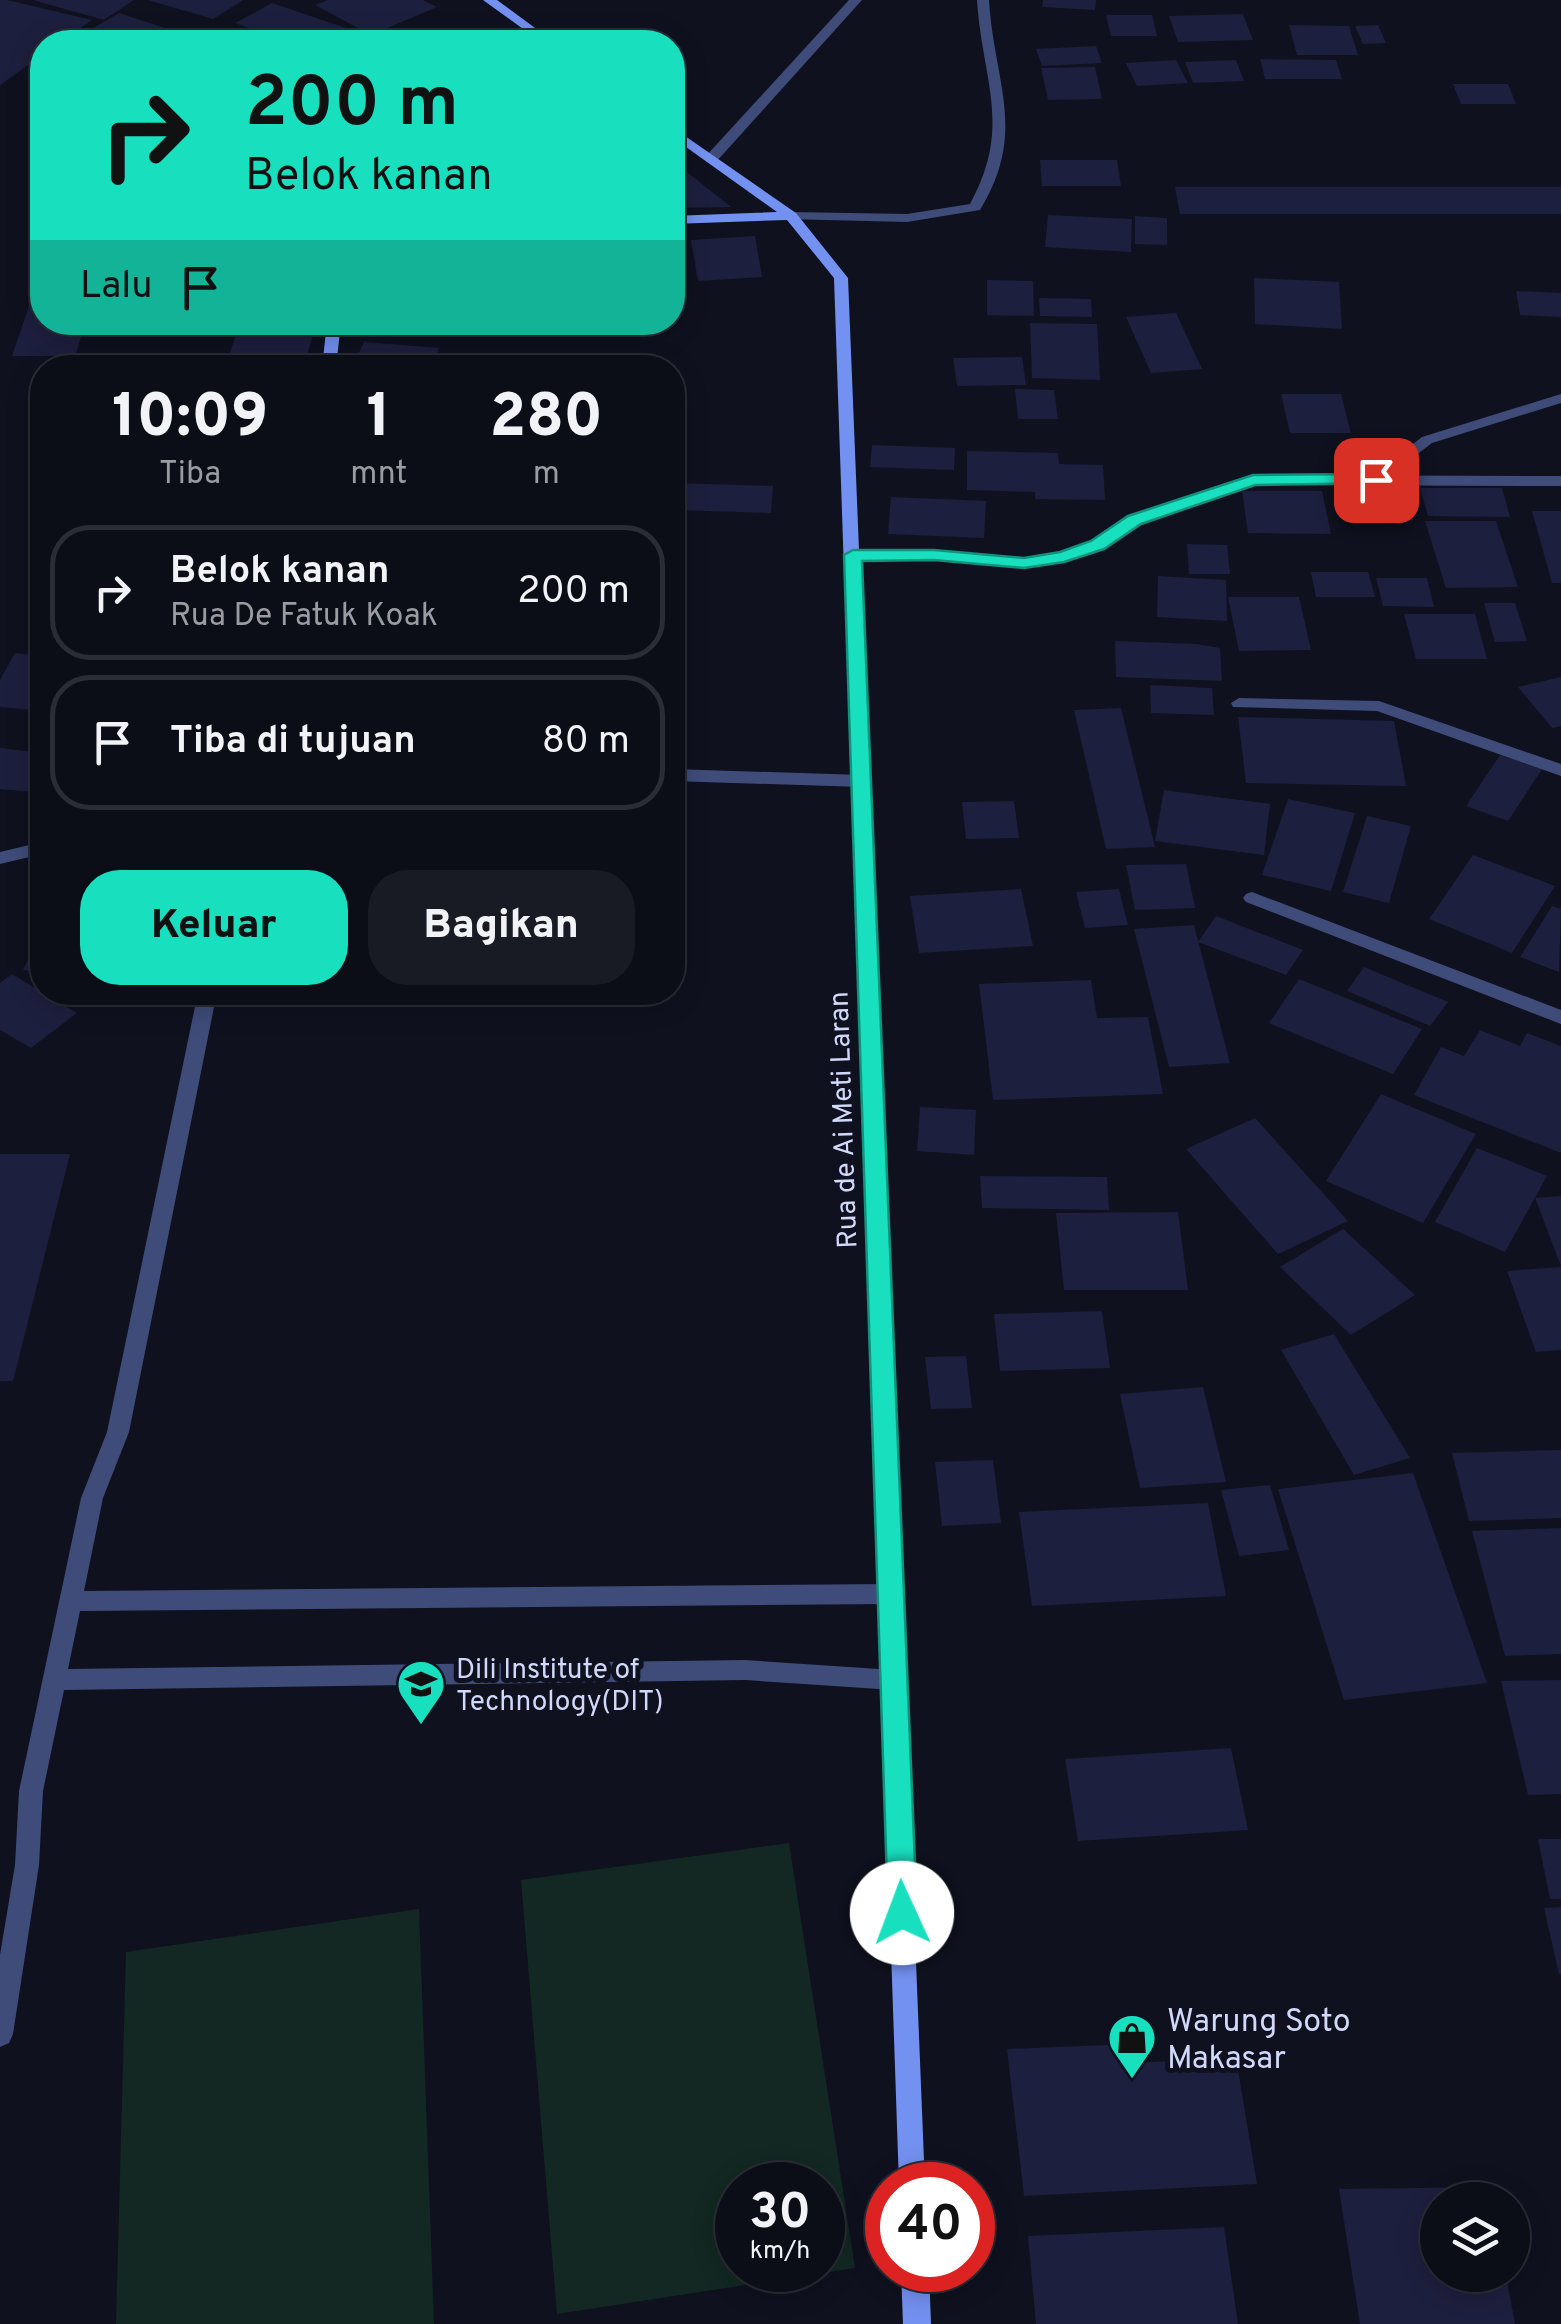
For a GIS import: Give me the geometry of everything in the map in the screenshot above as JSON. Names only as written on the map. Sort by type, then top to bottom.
[{"type":"street","points":[[489,0],[531,30]]},
{"type":"street","points":[[711,159],[856,0]]},
{"type":"street","points":[[685,220],[791,216],[890,220],[952,214],[975,207],[988,186],[1002,128],[984,33],[983,0]]},
{"type":"street","name":"Rua de Ai Meti Laran","points":[[685,141],[791,216],[841,278],[911,2162]]},
{"type":"street","points":[[1376,480],[1427,440],[1561,398]]},
{"type":"street","points":[[853,555],[934,555],[1024,563],[1064,557],[1097,545],[1134,520],[1253,480],[1561,481]]},
{"type":"street","points":[[1239,702],[1380,706],[1561,770]]},
{"type":"street","points":[[685,775],[862,781]]},
{"type":"street","points":[[0,858],[30,851]]},
{"type":"street","points":[[1252,898],[1561,1018]]},
{"type":"street","points":[[0,2034],[27,1865],[30,1791],[92,1498],[118,1432],[205,1005]]},
{"type":"street","points":[[71,1600],[890,1594]]},
{"type":"street","points":[[54,1680],[745,1670],[894,1680]]},
{"type":"street","points":[[915,2292],[916,2324]]},
{"type":"green space","points":[[789,1843],[839,2162],[715,2162],[715,2290],[557,2314],[521,1880]]},
{"type":"green space","points":[[419,1909],[434,2324],[116,2324],[126,1952]]},
{"type":"green space","points":[[845,2204],[855,2268],[845,2270]]},
{"type":"building","points":[[0,0],[92,20],[77,30],[30,30],[30,64],[0,85]]},
{"type":"building","points":[[33,0],[134,0],[104,20]]},
{"type":"building","points":[[148,0],[243,0],[213,19]]},
{"type":"building","points":[[328,0],[423,0],[437,7],[383,30],[362,30],[315,5]]},
{"type":"building","points":[[1043,0],[1096,0],[1095,10],[1042,7]]},
{"type":"building","points":[[272,3],[352,30],[256,30],[235,23]]},
{"type":"building","points":[[119,13],[171,30],[90,30]]},
{"type":"building","points":[[1243,14],[1253,40],[1178,42],[1169,16]]},
{"type":"building","points":[[1106,15],[1152,15],[1157,36],[1111,36]]},
{"type":"building","points":[[1289,25],[1349,26],[1358,55],[1297,55]]},
{"type":"building","points":[[1378,25],[1386,43],[1363,44],[1355,26]]},
{"type":"building","points":[[1096,46],[1102,63],[1042,66],[1036,49]]},
{"type":"building","points":[[1260,59],[1336,60],[1342,79],[1265,79]]},
{"type":"building","points":[[1176,60],[1188,83],[1137,86],[1126,63]]},
{"type":"building","points":[[1236,60],[1244,81],[1193,83],[1185,62]]},
{"type":"building","points":[[1095,67],[1102,99],[1048,100],[1041,68]]},
{"type":"building","points":[[1453,84],[1508,84],[1516,104],[1461,104]]},
{"type":"building","points":[[1040,160],[1117,160],[1121,186],[1042,186]]},
{"type":"building","points":[[685,170],[731,207],[685,208]]},
{"type":"building","points":[[1175,187],[1561,187],[1561,214],[1180,214]]},
{"type":"building","points":[[1048,215],[1132,219],[1131,252],[1045,247]]},
{"type":"building","points":[[1135,216],[1167,218],[1167,245],[1135,244]]},
{"type":"building","points":[[755,236],[762,277],[698,281],[691,240]]},
{"type":"building","points":[[1254,278],[1339,282],[1342,329],[1255,324]]},
{"type":"building","points":[[987,280],[1033,281],[1034,316],[987,315]]},
{"type":"building","points":[[1516,291],[1561,293],[1561,317],[1520,315]]},
{"type":"building","points":[[1039,298],[1091,299],[1092,317],[1040,316]]},
{"type":"building","points":[[30,303],[30,335],[82,335],[75,355],[12,356]]},
{"type":"building","points":[[1176,313],[1202,369],[1151,373],[1126,317]]},
{"type":"building","points":[[1030,323],[1097,324],[1100,380],[1032,378]]},
{"type":"building","points":[[235,335],[313,335],[307,355],[230,355]]},
{"type":"building","points":[[364,342],[439,348],[436,355],[358,355]]},
{"type":"building","points":[[1022,357],[1026,385],[957,386],[953,358]]},
{"type":"building","points":[[1015,389],[1054,390],[1058,419],[1018,419]]},
{"type":"building","points":[[1281,394],[1341,394],[1351,433],[1290,433]]},
{"type":"building","points":[[872,445],[955,448],[954,470],[870,467]]},
{"type":"building","points":[[967,451],[1058,453],[1059,464],[1103,465],[1105,500],[1035,499],[1035,492],[967,490]]},
{"type":"building","points":[[685,483],[773,486],[771,513],[685,510]]},
{"type":"building","points":[[1420,488],[1502,488],[1510,517],[1428,516]]},
{"type":"building","points":[[1242,491],[1322,491],[1331,534],[1248,533]]},
{"type":"building","points":[[891,497],[986,501],[984,538],[888,534]]},
{"type":"building","points":[[1532,511],[1561,511],[1561,583],[1552,583]]},
{"type":"building","points":[[1425,521],[1496,521],[1518,587],[1446,588]]},
{"type":"building","points":[[1187,544],[1227,545],[1230,574],[1189,574]]},
{"type":"building","points":[[1311,572],[1368,572],[1375,597],[1316,597]]},
{"type":"building","points":[[1158,576],[1226,580],[1227,621],[1157,617]]},
{"type":"building","points":[[1376,578],[1427,578],[1434,607],[1383,606]]},
{"type":"building","points":[[1228,597],[1299,597],[1311,650],[1239,651]]},
{"type":"building","points":[[1484,603],[1515,603],[1527,641],[1495,642]]},
{"type":"building","points":[[1404,614],[1475,614],[1487,659],[1416,659]]},
{"type":"building","points":[[1115,641],[1220,648],[1222,681],[1116,677]]},
{"type":"building","points":[[15,653],[30,655],[30,710],[0,707],[0,680]]},
{"type":"building","points":[[1561,677],[1561,726],[1552,728],[1518,687]]},
{"type":"building","points":[[1150,685],[1212,688],[1214,715],[1151,713]]},
{"type":"building","points":[[1121,708],[1155,847],[1106,849],[1074,710]]},
{"type":"building","points":[[1238,717],[1394,721],[1406,786],[1246,783]]},
{"type":"building","points":[[0,748],[30,752],[30,792],[0,789]]},
{"type":"building","points":[[1500,755],[1542,769],[1508,821],[1466,806]]},
{"type":"building","points":[[1164,790],[1270,804],[1264,855],[1155,841]]},
{"type":"building","points":[[1288,799],[1355,813],[1331,891],[1262,875]]},
{"type":"building","points":[[1014,801],[1019,838],[966,839],[962,802]]},
{"type":"building","points":[[1367,816],[1411,826],[1389,903],[1343,892]]},
{"type":"building","points":[[1473,855],[1555,886],[1512,953],[1429,919]]},
{"type":"building","points":[[1186,864],[1195,908],[1135,910],[1126,865]]},
{"type":"building","points":[[1021,889],[1033,946],[919,953],[910,896]]},
{"type":"building","points":[[1119,889],[1128,925],[1085,928],[1076,892]]},
{"type":"building","points":[[1552,906],[1561,909],[1559,972],[1520,957]]},
{"type":"building","points":[[1216,916],[1303,950],[1286,975],[1198,942]]},
{"type":"building","points":[[1194,925],[1230,1063],[1169,1067],[1134,929]]},
{"type":"building","points":[[1364,967],[1448,1002],[1430,1026],[1347,991]]},
{"type":"building","points":[[12,974],[30,985],[30,1005],[64,1005],[77,1013],[31,1048],[0,1030],[0,983]]},
{"type":"building","points":[[1299,979],[1422,1029],[1393,1074],[1269,1023]]},
{"type":"building","points":[[1091,980],[1097,1018],[1148,1017],[1163,1094],[993,1100],[979,984]]},
{"type":"building","points":[[1480,1030],[1520,1046],[1527,1033],[1561,1046],[1561,1153],[1414,1095],[1441,1047],[1464,1056]]},
{"type":"building","points":[[1381,1094],[1476,1134],[1423,1223],[1326,1181]]},
{"type":"building","points":[[920,1107],[976,1110],[974,1155],[917,1151]]},
{"type":"building","points":[[1255,1118],[1348,1221],[1278,1254],[1186,1149]]},
{"type":"building","points":[[1477,1148],[1547,1176],[1505,1252],[1435,1222]]},
{"type":"building","points":[[0,1154],[70,1154],[13,1381],[0,1381]]},
{"type":"building","points":[[980,1176],[1107,1177],[1109,1210],[982,1208]]},
{"type":"building","points":[[1561,1196],[1561,1266],[1535,1198]]},
{"type":"building","points":[[1178,1212],[1188,1290],[1064,1290],[1056,1213]]},
{"type":"building","points":[[1343,1229],[1415,1295],[1351,1335],[1280,1267]]},
{"type":"building","points":[[1561,1267],[1561,1350],[1536,1352],[1507,1271]]},
{"type":"building","points":[[1102,1311],[1110,1368],[1000,1371],[994,1314]]},
{"type":"building","points":[[1334,1334],[1410,1458],[1354,1475],[1281,1350]]},
{"type":"building","points":[[966,1356],[972,1408],[931,1409],[925,1357]]},
{"type":"building","points":[[1203,1387],[1226,1482],[1140,1488],[1120,1394]]},
{"type":"building","points":[[1561,1450],[1561,1518],[1469,1521],[1452,1453]]},
{"type":"building","points":[[993,1460],[1001,1523],[942,1526],[935,1462]]},
{"type":"building","points":[[1413,1473],[1487,1683],[1344,1700],[1278,1489]]},
{"type":"building","points":[[1270,1485],[1289,1550],[1239,1556],[1221,1490]]},
{"type":"building","points":[[1208,1503],[1226,1596],[1032,1606],[1019,1512]]},
{"type":"building","points":[[1561,1528],[1561,1654],[1505,1656],[1472,1531]]},
{"type":"building","points":[[1561,1680],[1561,1794],[1528,1795],[1501,1681]]},
{"type":"building","points":[[1231,1748],[1248,1830],[1078,1841],[1065,1759]]},
{"type":"building","points":[[1538,1839],[1561,1839],[1561,1899],[1550,1899]]},
{"type":"building","points":[[1561,1907],[1561,1974],[1559,1974],[1544,1908]]},
{"type":"building","points":[[1129,2044],[1132,2063],[1236,2058],[1257,2184],[1024,2196],[1007,2049]]},
{"type":"building","points":[[1420,2188],[1420,2292],[1509,2292],[1515,2324],[1360,2324],[1339,2189]]},
{"type":"building","points":[[1224,2227],[1238,2324],[1036,2324],[1028,2236]]},
{"type":"place","name":"Dili Institute of Technology(DIT)","points":[[421,1726]]},
{"type":"place","name":"Warung Soto Makasar","points":[[1132,2080]]},
{"type":"route","points":[[902,1913],[853,555],[934,555],[1024,563],[1064,557],[1097,545],[1134,520],[1253,480],[1376,480]]}]
